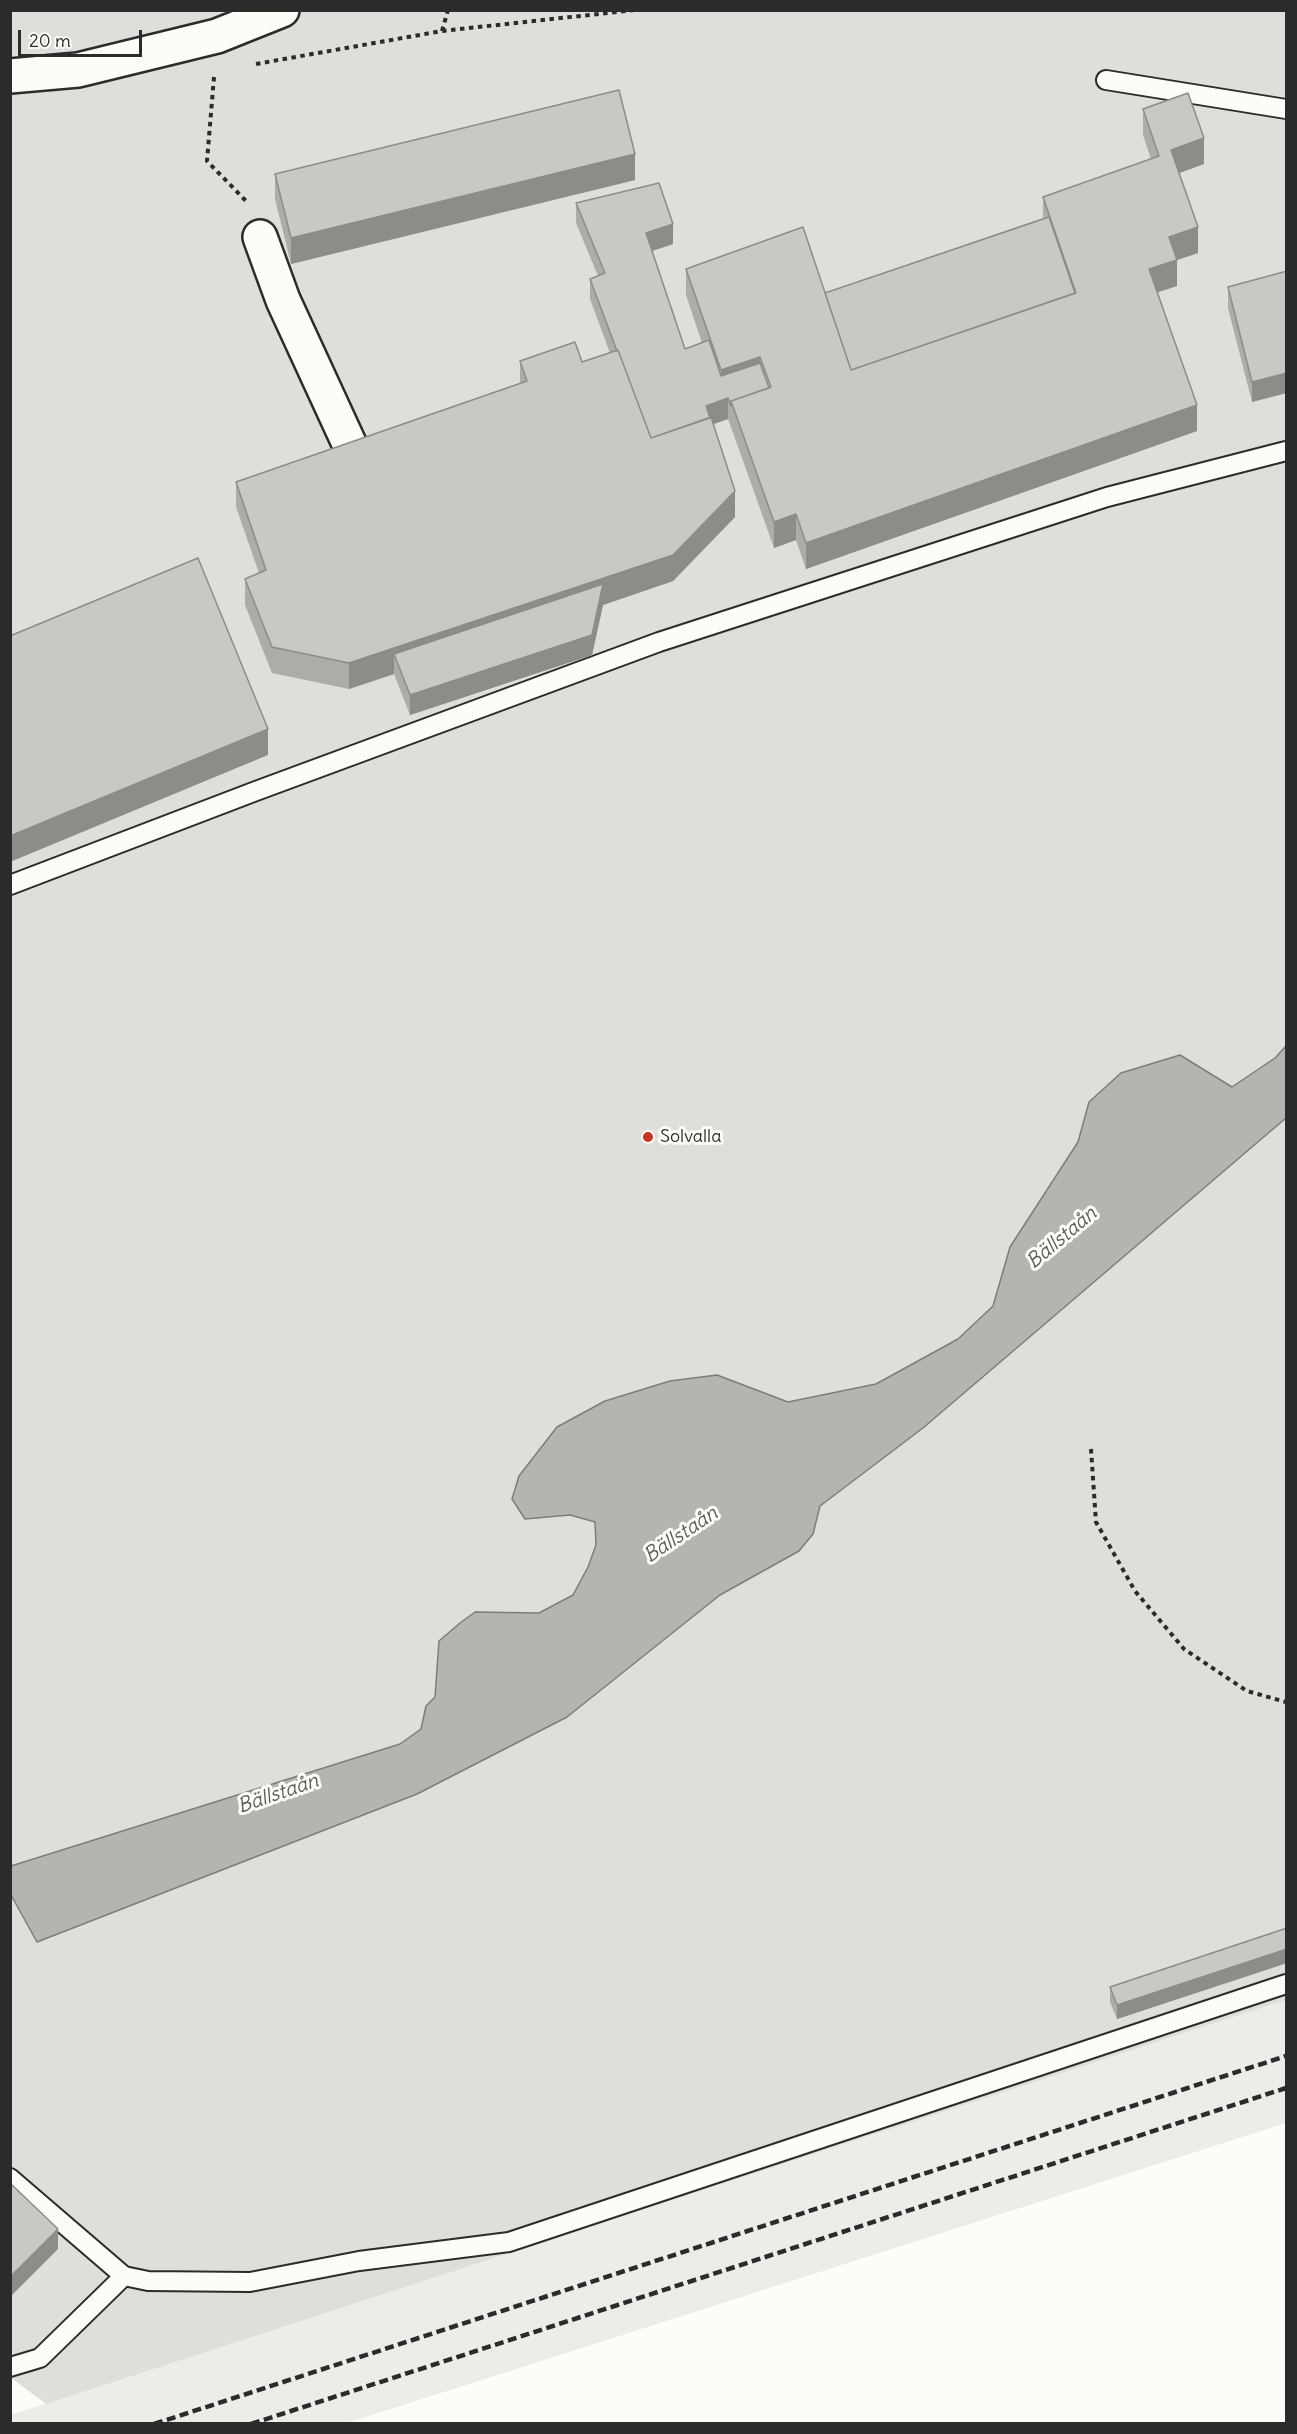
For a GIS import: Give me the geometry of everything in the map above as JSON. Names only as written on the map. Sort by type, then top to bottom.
[{"type":"street","points":[[10,76],[78,70],[217,36],[282,10]]},
{"type":"street","points":[[260,237],[283,300],[359,465]]},
{"type":"lane","points":[[1106,80],[1287,109]]},
{"type":"lane","points":[[10,885],[658,642],[1107,497],[1287,451]]},
{"type":"lane","points":[[10,2178],[124,2276],[148,2281],[250,2282],[359,2261],[509,2242],[1287,1984]]},
{"type":"lane","points":[[10,2367],[40,2358],[124,2276]]},
{"type":"path","points":[[448,10],[442,31],[635,10]]},
{"type":"path","points":[[217,36],[207,161],[253,208],[260,237]]},
{"type":"path","points":[[1091,1449],[1096,1522],[1135,1591],[1184,1649],[1247,1691],[1287,1702]]},
{"type":"shaded area","name":"Solvalla","points":[[10,11],[1286,11],[1286,2000],[46,2404],[10,2377]]},
{"type":"shaded area","points":[[1286,2000],[1286,2123],[347,2423],[11,2424],[10,2415]]},
{"type":"water","name":"Bällstaån","points":[[1286,1046],[1286,1118],[923,1428],[820,1506],[813,1534],[799,1551],[720,1595],[567,1717],[417,1794],[37,1942],[11,1895],[11,1866],[400,1744],[421,1729],[426,1706],[435,1697],[439,1641],[475,1612],[539,1613],[573,1595],[588,1567],[596,1545],[595,1522],[570,1515],[525,1519],[512,1499],[519,1476],[557,1427],[605,1401],[670,1381],[717,1375],[788,1402],[876,1384],[958,1339],[993,1306],[1010,1247],[1078,1142],[1089,1102],[1121,1073],[1180,1055],[1232,1087],[1275,1058]]},
{"type":"building","points":[[619,90],[635,154],[291,238],[275,174]]},
{"type":"building","points":[[1188,93],[1204,138],[1171,150],[1198,227],[1169,237],[1177,260],[1149,269],[1197,405],[806,543],[796,514],[774,522],[731,401],[771,387],[760,357],[721,370],[686,269],[803,227],[851,370],[1076,293],[1043,197],[1159,156],[1143,109]]},
{"type":"building","points":[[659,183],[673,224],[646,233],[685,349],[709,340],[721,376],[760,363],[769,388],[731,401],[731,406],[728,398],[706,406],[710,418],[651,438],[590,279],[605,273],[576,203]]},
{"type":"building","points":[[1049,217],[1075,293],[851,370],[825,293]]},
{"type":"building","points":[[1287,271],[1287,373],[1252,382],[1228,287]]},
{"type":"building","points":[[575,342],[582,362],[618,350],[651,438],[711,417],[735,491],[673,555],[349,663],[272,647],[245,579],[266,570],[236,482],[527,381],[520,361]]},
{"type":"building","points":[[198,558],[268,729],[10,836],[10,636]]},
{"type":"building","points":[[603,584],[592,635],[410,695],[394,654]]},
{"type":"building","points":[[1287,1928],[1287,1949],[1117,2005],[1110,1987]]},
{"type":"building","points":[[10,2183],[58,2229],[10,2277]]},
{"type":"railway","points":[[154,2424],[1286,2056]]},
{"type":"railway","points":[[251,2424],[1286,2088]]},
{"type":"place","name":"Solvalla","points":[[648,1137]]}]
